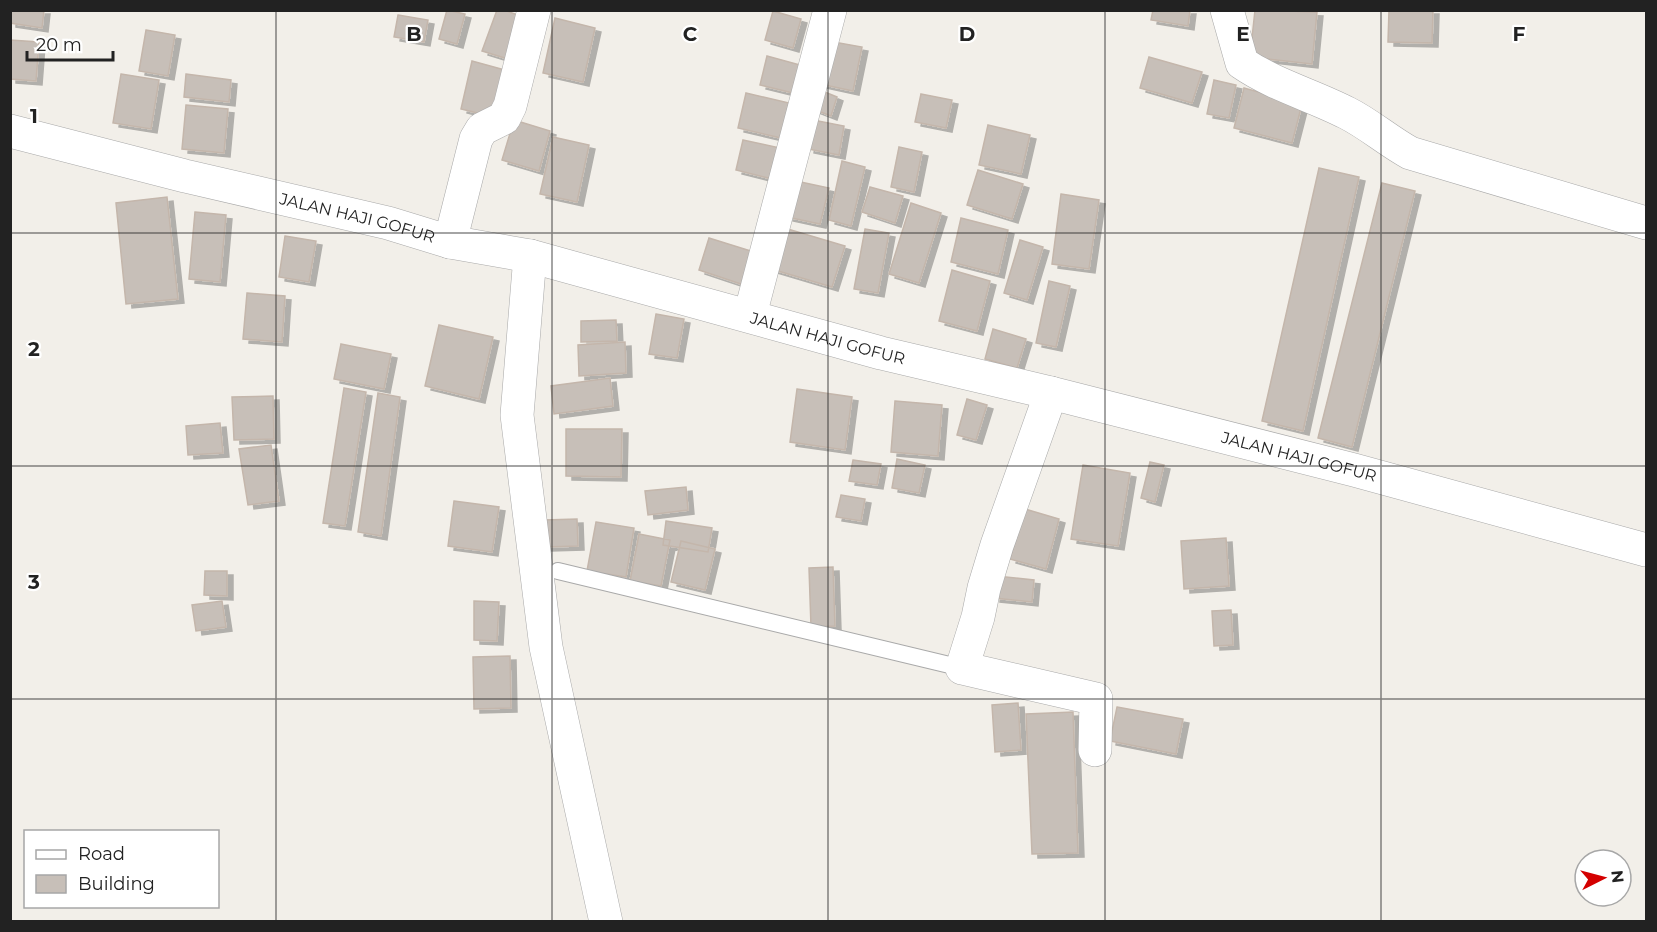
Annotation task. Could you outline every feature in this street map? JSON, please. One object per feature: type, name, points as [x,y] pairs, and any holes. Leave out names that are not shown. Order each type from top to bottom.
[{"type":"street","points":[[450,242],[476,139],[482,129],[504,118],[510,106],[534,10]]},
{"type":"street","points":[[750,315],[830,10]]},
{"type":"street","points":[[1227,10],[1242,63],[1261,76],[1349,114],[1392,144],[1410,153],[1647,223]]},
{"type":"street","name":"JALAN HAJI GOFUR","points":[[10,131],[185,176],[388,223],[450,242],[530,256],[882,353],[1051,393],[1354,470],[1647,550]]},
{"type":"street","points":[[530,256],[516,416],[546,647],[606,921]]},
{"type":"street","points":[[1051,393],[997,545],[962,668],[1096,699],[1095,750]]},
{"type":"lane","points":[[558,571],[962,668]]},
{"type":"building","points":[[10,10],[44,10],[42,28],[10,23]]},
{"type":"building","points":[[447,10],[465,14],[457,44],[439,39]]},
{"type":"building","points":[[497,10],[504,10],[523,17],[508,59],[482,51]]},
{"type":"building","points":[[1153,10],[1190,10],[1188,26],[1151,20]]},
{"type":"building","points":[[1255,10],[1317,12],[1312,64],[1250,57]]},
{"type":"building","points":[[1389,10],[1433,10],[1432,43],[1388,42]]},
{"type":"building","points":[[773,11],[801,19],[793,48],[765,40]]},
{"type":"building","points":[[398,15],[428,20],[424,42],[394,37]]},
{"type":"building","points":[[555,18],[595,28],[583,82],[543,73]]},
{"type":"building","points":[[146,30],[175,35],[168,76],[139,71]]},
{"type":"building","points":[[10,40],[39,42],[36,81],[10,79]]},
{"type":"building","points":[[828,41],[862,47],[853,91],[820,84]]},
{"type":"building","points":[[767,56],[800,65],[793,93],[760,85]]},
{"type":"building","points":[[1149,57],[1202,72],[1192,103],[1140,88]]},
{"type":"building","points":[[472,61],[505,70],[494,117],[461,109]]},
{"type":"building","points":[[121,74],[159,80],[151,129],[113,123]]},
{"type":"building","points":[[186,74],[231,80],[229,102],[184,97]]},
{"type":"building","points":[[1214,80],[1236,85],[1229,118],[1207,114]]},
{"type":"building","points":[[815,88],[837,97],[831,116],[808,107]]},
{"type":"building","points":[[1244,88],[1302,104],[1292,143],[1234,128]]},
{"type":"building","points":[[746,93],[789,103],[781,138],[738,128]]},
{"type":"building","points":[[921,94],[952,100],[946,128],[915,122]]},
{"type":"building","points":[[186,105],[228,109],[224,153],[182,149]]},
{"type":"building","points":[[514,120],[550,131],[539,171],[502,160]]},
{"type":"building","points":[[813,120],[844,126],[839,155],[808,149]]},
{"type":"building","points":[[988,125],[1030,135],[1021,174],[979,165]]},
{"type":"building","points":[[553,137],[589,145],[577,202],[540,194]]},
{"type":"building","points":[[743,140],[780,148],[772,179],[736,170]]},
{"type":"building","points":[[899,147],[922,152],[914,192],[891,187]]},
{"type":"building","points":[[842,161],[865,167],[851,226],[829,220]]},
{"type":"building","points":[[1319,168],[1359,177],[1303,431],[1262,421]]},
{"type":"building","points":[[978,170],[1023,184],[1012,219],[967,205]]},
{"type":"building","points":[[796,181],[829,188],[820,224],[787,217]]},
{"type":"building","points":[[1382,183],[1415,191],[1352,447],[1318,438]]},
{"type":"building","points":[[870,187],[903,196],[895,223],[862,212]]},
{"type":"building","points":[[1061,194],[1099,200],[1089,269],[1052,264]]},
{"type":"building","points":[[167,197],[178,299],[126,304],[116,203]]},
{"type":"building","points":[[911,203],[941,213],[919,283],[889,274]]},
{"type":"building","points":[[195,212],[226,215],[220,282],[189,279]]},
{"type":"building","points":[[961,218],[1008,230],[998,274],[951,262]]},
{"type":"building","points":[[781,227],[845,246],[832,287],[768,268]]},
{"type":"building","points":[[865,229],[889,233],[878,293],[854,289]]},
{"type":"building","points":[[285,236],[316,241],[309,282],[279,277]]},
{"type":"building","points":[[709,238],[754,252],[744,285],[699,270]]},
{"type":"building","points":[[1020,240],[1043,247],[1027,300],[1004,293]]},
{"type":"building","points":[[952,270],[990,281],[977,331],[939,321]]},
{"type":"building","points":[[1049,281],[1070,286],[1056,347],[1036,343]]},
{"type":"building","points":[[247,293],[285,296],[282,342],[243,339]]},
{"type":"building","points":[[656,314],[684,319],[677,358],[649,354]]},
{"type":"building","points":[[616,320],[617,341],[581,342],[581,321]]},
{"type":"building","points":[[439,325],[493,337],[479,399],[425,386]]},
{"type":"building","points":[[993,329],[1026,339],[1017,368],[985,359]]},
{"type":"building","points":[[625,342],[626,373],[579,376],[578,345]]},
{"type":"building","points":[[341,344],[391,354],[384,389],[334,379]]},
{"type":"building","points":[[610,378],[613,406],[554,414],[551,386]]},
{"type":"building","points":[[344,388],[366,392],[345,526],[323,523]]},
{"type":"building","points":[[797,389],[852,397],[845,450],[790,442]]},
{"type":"building","points":[[378,393],[400,397],[381,536],[358,532]]},
{"type":"building","points":[[273,396],[274,439],[234,440],[232,397]]},
{"type":"building","points":[[967,399],[987,405],[976,440],[957,435]]},
{"type":"building","points":[[895,401],[942,405],[938,456],[891,452]]},
{"type":"building","points":[[220,423],[223,453],[188,455],[186,426]]},
{"type":"building","points":[[566,429],[622,429],[621,477],[566,476]]},
{"type":"building","points":[[271,445],[279,501],[248,505],[239,449]]},
{"type":"building","points":[[897,459],[925,465],[919,493],[892,488]]},
{"type":"building","points":[[853,460],[881,464],[877,485],[849,481]]},
{"type":"building","points":[[1150,462],[1164,465],[1155,502],[1141,498]]},
{"type":"building","points":[[1083,465],[1130,473],[1118,546],[1071,539]]},
{"type":"building","points":[[686,487],[688,510],[648,515],[645,491]]},
{"type":"building","points":[[841,495],[865,499],[861,521],[836,517]]},
{"type":"building","points":[[454,501],[499,507],[492,552],[448,546]]},
{"type":"building","points":[[1025,509],[1059,519],[1046,569],[1010,559]]},
{"type":"building","points":[[577,519],[578,546],[545,547],[544,520]]},
{"type":"building","points":[[666,521],[712,528],[708,552],[663,545]]},
{"type":"building","points":[[596,522],[634,528],[626,577],[587,571]]},
{"type":"building","points":[[639,534],[670,540],[661,586],[630,581]]},
{"type":"building","points":[[1226,538],[1229,586],[1184,589],[1181,541]]},
{"type":"building","points":[[681,541],[715,549],[705,590],[671,582]]},
{"type":"building","points":[[833,567],[835,626],[811,627],[809,568]]},
{"type":"building","points":[[205,571],[227,571],[227,596],[204,595]]},
{"type":"building","points":[[996,576],[1034,580],[1032,602],[994,598]]},
{"type":"building","points":[[222,601],[226,627],[196,631],[192,605]]},
{"type":"building","points":[[474,601],[499,602],[497,641],[474,640]]},
{"type":"building","points":[[1231,610],[1233,645],[1214,646],[1212,611]]},
{"type":"building","points":[[510,656],[511,708],[474,709],[473,657]]},
{"type":"building","points":[[1018,703],[1021,750],[995,752],[992,705]]},
{"type":"building","points":[[1117,707],[1183,719],[1176,754],[1110,741]]},
{"type":"building","points":[[1073,712],[1078,853],[1032,854],[1026,714]]}]
